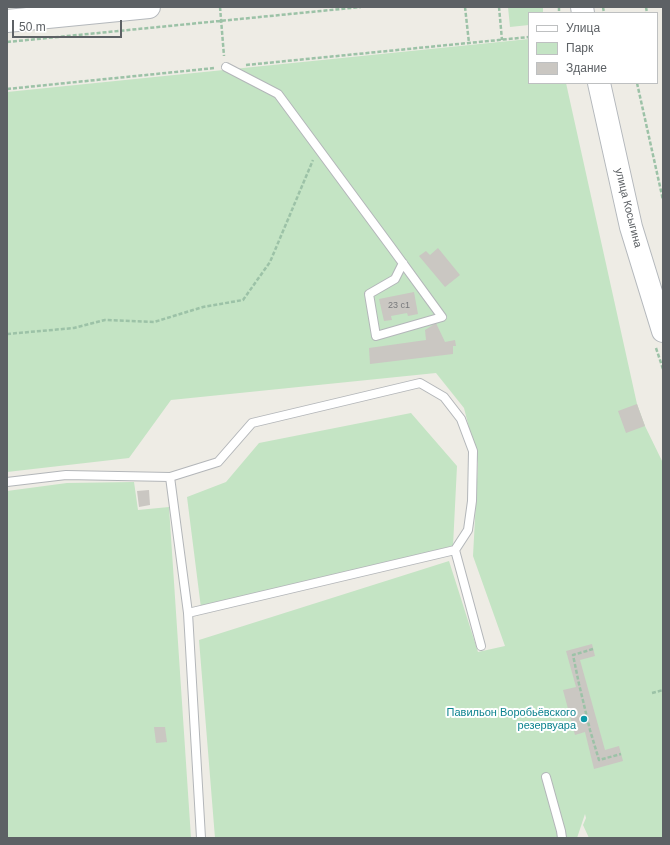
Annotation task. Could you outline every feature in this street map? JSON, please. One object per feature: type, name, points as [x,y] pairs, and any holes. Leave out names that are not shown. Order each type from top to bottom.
[{"type":"main road","points":[[7,21],[149,7]]},
{"type":"main road","name":"улица Косыгина","points":[[599,84],[630,227],[663,332]]},
{"type":"lane","points":[[226,67],[278,94],[317,148],[403,263],[442,317],[376,336],[369,294],[395,279],[403,263]]},
{"type":"lane","points":[[7,482],[66,475],[170,477],[218,462],[252,423],[420,383],[444,397],[461,419],[473,451],[472,501],[468,530],[455,550],[188,613]]},
{"type":"lane","points":[[170,477],[188,613],[201,838]]},
{"type":"lane","points":[[455,550],[481,646]]},
{"type":"lane","points":[[546,777],[562,838]]},
{"type":"path","points":[[220,7],[226,67]]},
{"type":"path","points":[[7,42],[361,7]]},
{"type":"path","points":[[465,7],[469,43]]},
{"type":"path","points":[[499,7],[502,40]]},
{"type":"path","points":[[7,89],[528,37]]},
{"type":"path","points":[[637,84],[663,200]]},
{"type":"path","points":[[7,334],[32,333],[74,328],[105,320],[154,322],[203,307],[243,300],[270,262],[317,148]]},
{"type":"path","points":[[593,649],[573,655],[590,730],[599,760],[621,754]]},
{"type":"path","points":[[652,693],[663,690]]},
{"type":"green space","points":[[508,7],[543,7],[543,12],[528,12],[528,25],[510,27]]},
{"type":"green space","points":[[528,39],[528,84],[566,84],[637,404],[645,426],[663,463],[663,838],[589,838],[583,825],[586,818],[585,814],[577,838],[215,838],[199,640],[449,561],[478,652],[505,646],[473,556],[478,463],[464,408],[436,373],[171,400],[129,458],[7,472],[7,92]]},
{"type":"green space","points":[[411,413],[457,466],[453,546],[201,608],[187,497],[226,482],[259,443]]},
{"type":"green space","points":[[134,482],[138,510],[169,507],[191,838],[7,838],[7,491],[67,483]]},
{"type":"building","points":[[438,248],[460,275],[445,287],[419,256],[426,251],[430,255]]},
{"type":"building","points":[[414,292],[418,314],[408,316],[407,313],[391,316],[392,320],[384,321],[379,299]]},
{"type":"building","points":[[436,323],[445,342],[455,340],[456,346],[453,346],[453,354],[370,364],[369,348],[426,340],[425,330]]},
{"type":"building","points":[[637,404],[645,426],[626,433],[618,411]]},
{"type":"building","points":[[149,490],[150,505],[139,507],[137,491]]},
{"type":"building","name":"Павильон Воробьёвского резервуара","points":[[592,644],[595,656],[580,660],[605,750],[619,746],[623,761],[594,769],[585,732],[575,735],[563,690],[576,687],[566,651]]},
{"type":"building","points":[[154,727],[165,727],[167,742],[156,743]]},
{"type":"place","name":"Павильон Воробьёвского резервуара","points":[[584,719]]}]
